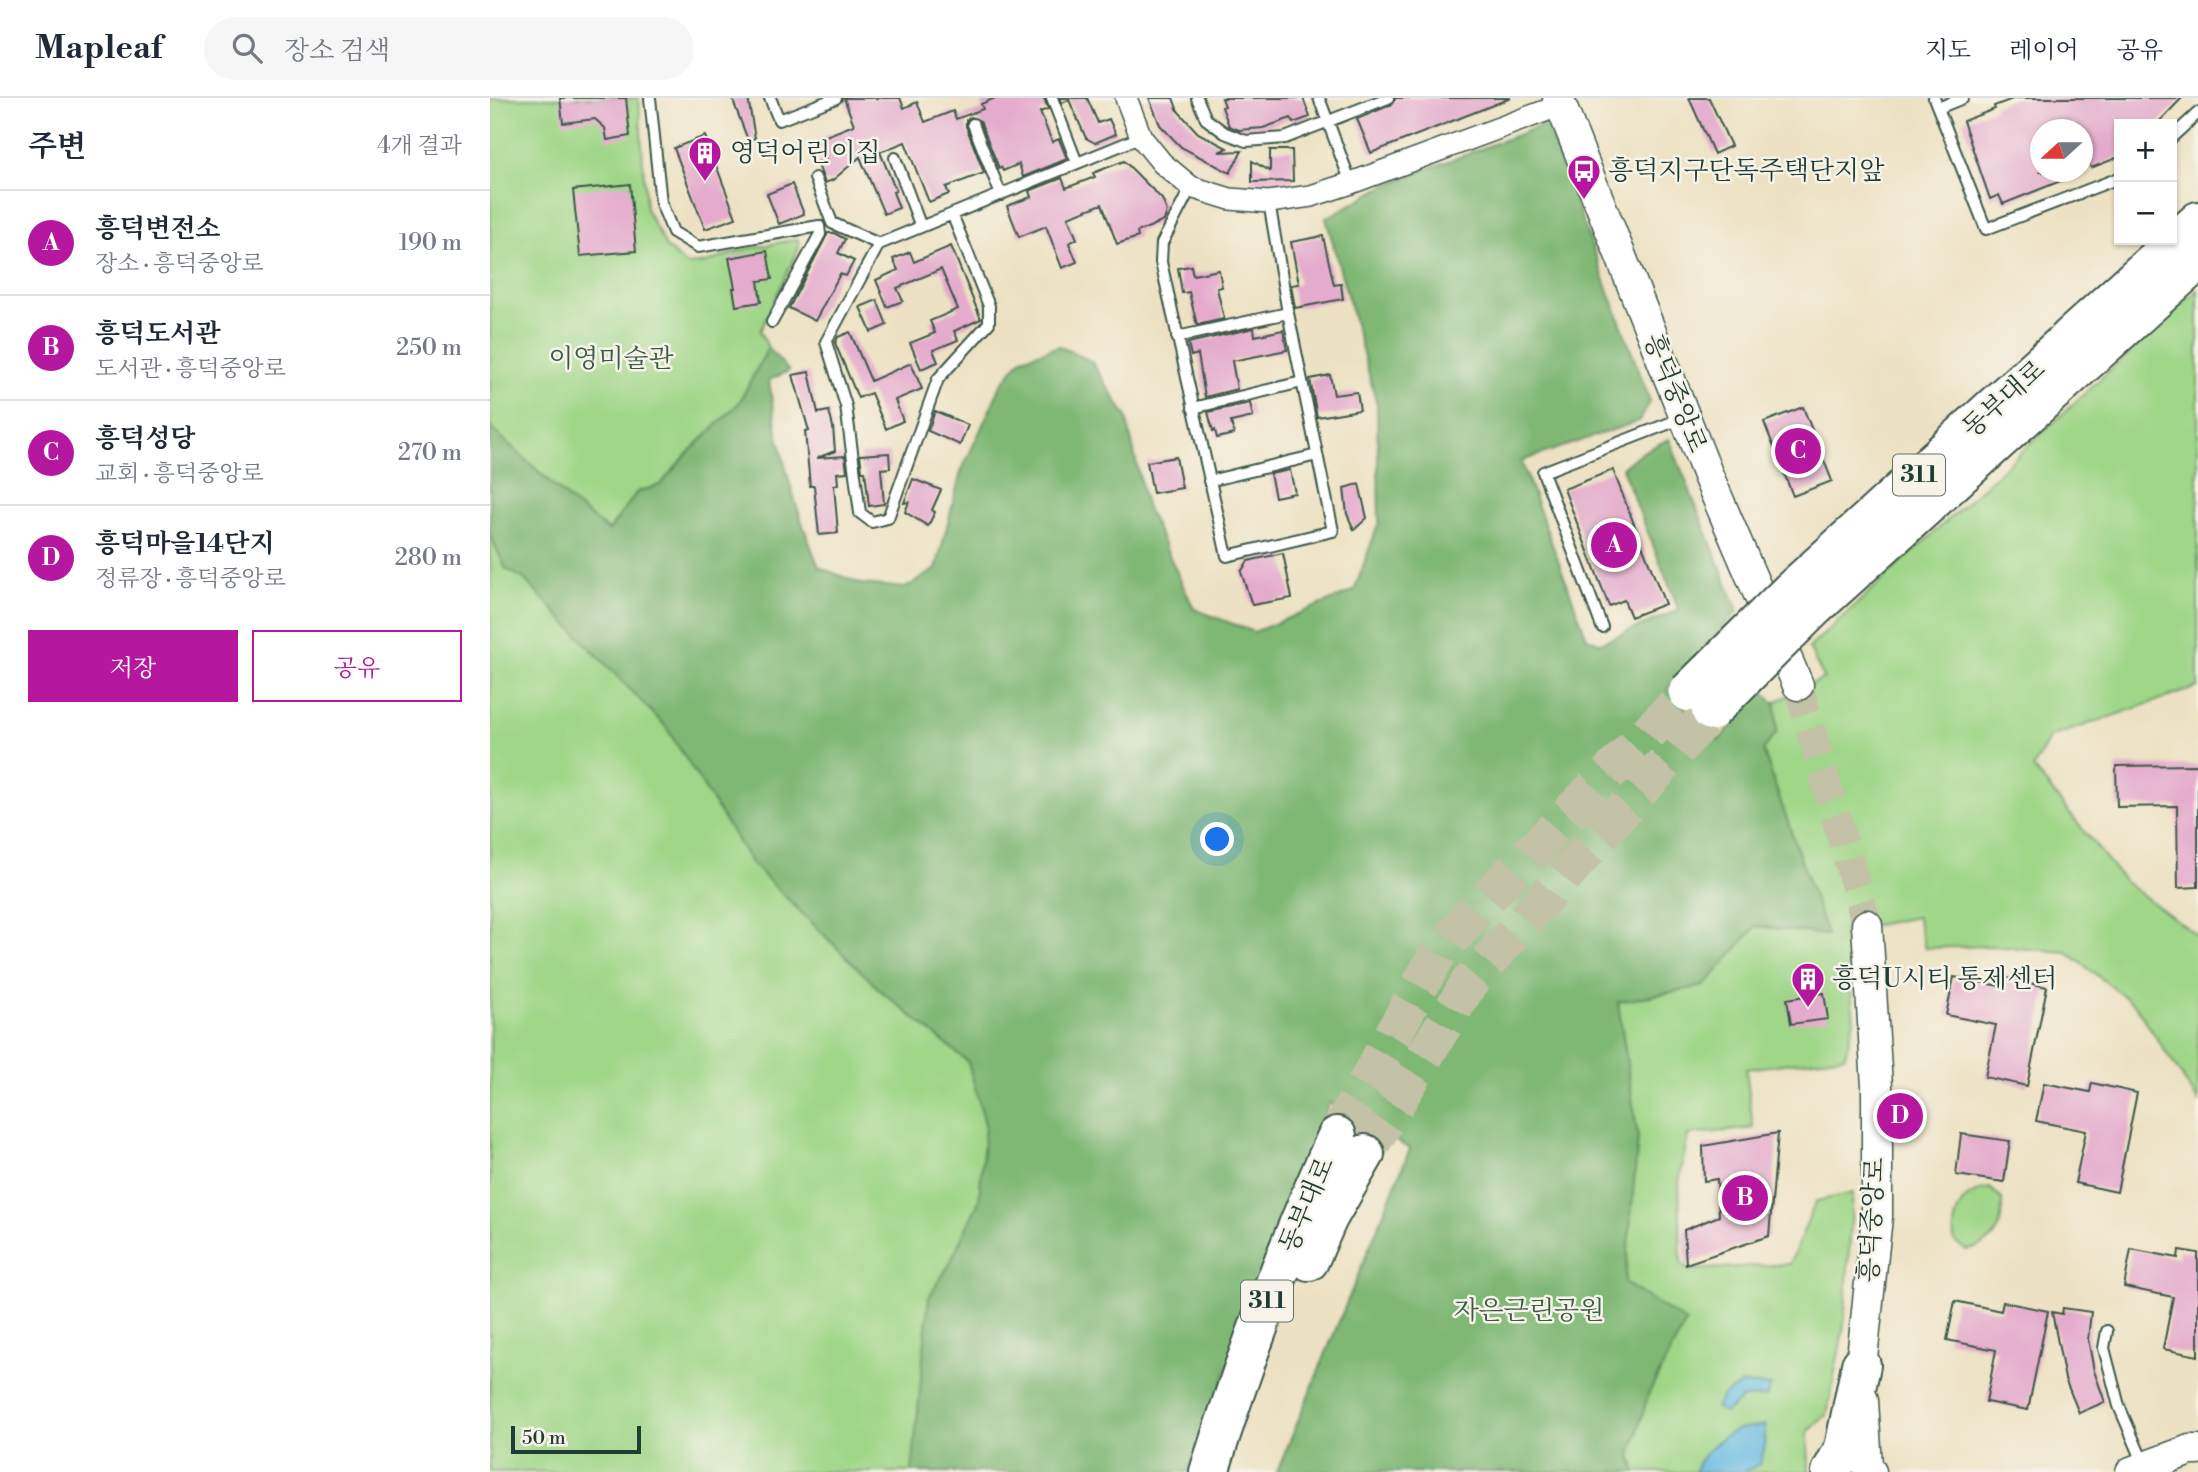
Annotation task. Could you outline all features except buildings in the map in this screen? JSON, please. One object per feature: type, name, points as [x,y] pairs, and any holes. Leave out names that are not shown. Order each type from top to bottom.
[{"type":"highway","name":"동부대로","points":[[2059,368],[2198,221]]},
{"type":"highway","name":"동부대로","points":[[1700,701],[1801,600],[2059,368],[2198,261]]},
{"type":"highway","name":"동부대로","points":[[1209,1472],[1265,1306],[1307,1202],[1351,1145],[1328,1218],[1265,1365],[1229,1472]]},
{"type":"highway","points":[[1831,1472],[1844,1448],[1861,1364]]},
{"type":"street","points":[[1126,98],[1141,137],[1162,163],[1191,187],[1230,199],[1269,202],[1311,196],[1351,183],[1564,102]]},
{"type":"street","name":"흥덕중앙로","points":[[1564,102],[1685,418],[1798,685]]},
{"type":"street","name":"흥덕중앙로","points":[[1852,1472],[1877,1217],[1877,1086],[1867,925]]},
{"type":"street","points":[[1861,1364],[1867,1466],[1871,1472]]},
{"type":"street","points":[[2138,1469],[2190,1450],[2198,1450]]},
{"type":"lane","points":[[650,98],[661,203],[673,232],[698,247],[819,226],[820,234],[772,322]]},
{"type":"lane","points":[[771,98],[779,120],[836,98]]},
{"type":"lane","points":[[1052,98],[1077,163]]},
{"type":"lane","points":[[1197,98],[1206,119],[1225,133],[1246,141],[1285,138],[1388,98]]},
{"type":"lane","points":[[1320,98],[1351,183]]},
{"type":"lane","points":[[1963,98],[1936,103],[1986,229],[2114,180]]},
{"type":"lane","points":[[2177,132],[2198,113]]},
{"type":"lane","points":[[973,124],[1001,195]]},
{"type":"lane","points":[[952,214],[989,306],[989,323],[938,379],[888,518],[872,522],[860,513],[846,406],[825,342],[879,244],[952,214],[1001,195],[1141,137]]},
{"type":"lane","points":[[895,158],[921,227]]},
{"type":"lane","points":[[815,178],[832,223],[879,244]]},
{"type":"lane","points":[[1191,187],[1162,243],[1161,262],[1227,556],[1333,531],[1288,313],[1269,202]]},
{"type":"lane","points":[[1177,337],[1288,313]]},
{"type":"lane","points":[[1193,408],[1302,382]]},
{"type":"lane","points":[[1602,626],[1543,472],[1685,418]]},
{"type":"lane","points":[[1209,481],[1317,455]]},
{"type":"lane","points":[[2107,1331],[2104,1348],[2138,1469]]},
{"type":"green space","name":"이영미술관","points":[[490,98],[639,98],[646,209],[666,247],[686,265],[706,263],[741,250],[798,239],[799,248],[760,331],[768,348],[739,403],[660,485],[637,492],[608,531],[574,504],[490,427]]},
{"type":"green space","name":"자은근린공원","points":[[1546,124],[1650,401],[1639,421],[1521,461],[1587,638],[1600,643],[1679,610],[1622,468],[1639,454],[1669,439],[1738,611],[1667,690],[1719,740],[1763,691],[1776,705],[1777,732],[1763,750],[1827,935],[1756,926],[1704,986],[1618,1002],[1638,1138],[1625,1283],[1686,1322],[1648,1395],[1631,1455],[1636,1472],[1277,1472],[1410,1149],[1329,1103],[1188,1472],[912,1472],[929,1297],[949,1265],[979,1201],[985,1124],[968,1062],[881,991],[752,864],[666,727],[524,579],[506,569],[490,535],[490,427],[574,504],[609,531],[637,492],[660,485],[739,403],[768,348],[789,371],[769,380],[772,404],[788,475],[819,567],[861,584],[905,588],[936,569],[961,472],[1002,383],[1022,358],[1059,346],[1091,361],[1126,416],[1146,506],[1194,609],[1254,632],[1354,591],[1379,522],[1377,404],[1326,218],[1388,184]]},
{"type":"green space","name":"자은근린공원","points":[[2198,289],[2198,687],[2050,737],[2033,768],[2125,882],[2198,936],[2198,1101],[2135,1005],[2067,952],[1992,946],[1925,948],[1917,917],[1844,931],[1854,1020],[1845,1056],[1746,1069],[1753,1128],[1688,1135],[1679,1182],[1681,1262],[1689,1270],[1790,1264],[1816,1201],[1853,1193],[1844,1325],[1827,1414],[1808,1432],[1809,1472],[1289,1472],[1440,1095],[1777,732],[1775,702],[1824,678],[1809,648]]},
{"type":"green space","points":[[490,527],[1012,1049],[960,1472],[490,1472]]},
{"type":"green space","points":[[1990,1188],[2002,1199],[1999,1227],[1991,1239],[1966,1250],[1954,1241],[1957,1213],[1965,1199],[1980,1190]]},
{"type":"water","points":[[1741,1384],[1771,1386],[1766,1397],[1743,1398],[1725,1413],[1716,1408],[1722,1397]]},
{"type":"water","points":[[1765,1425],[1760,1464],[1743,1472],[1695,1472],[1706,1453],[1725,1437],[1737,1430]]},
{"type":"tunnel","points":[[1798,685],[1867,925]]},
{"type":"tunnel","points":[[1337,1136],[1438,953],[1479,906],[1688,692]]},
{"type":"tunnel","points":[[1365,1154],[1469,983],[1711,711]]},
{"type":"place","name":"영덕어린이집","points":[[705,183]]},
{"type":"place","name":"흥덕지구단독주택단지앞","points":[[1584,201]]},
{"type":"place","name":"흥덕성당","points":[[1798,451]]},
{"type":"place","name":"흥덕변전소","points":[[1614,545]]},
{"type":"place","name":"흥덕U시티 통제센터","points":[[1808,1009]]},
{"type":"place","name":"흥덕마을14단지","points":[[1900,1116]]},
{"type":"place","name":"흥덕도서관","points":[[1745,1198]]}]
